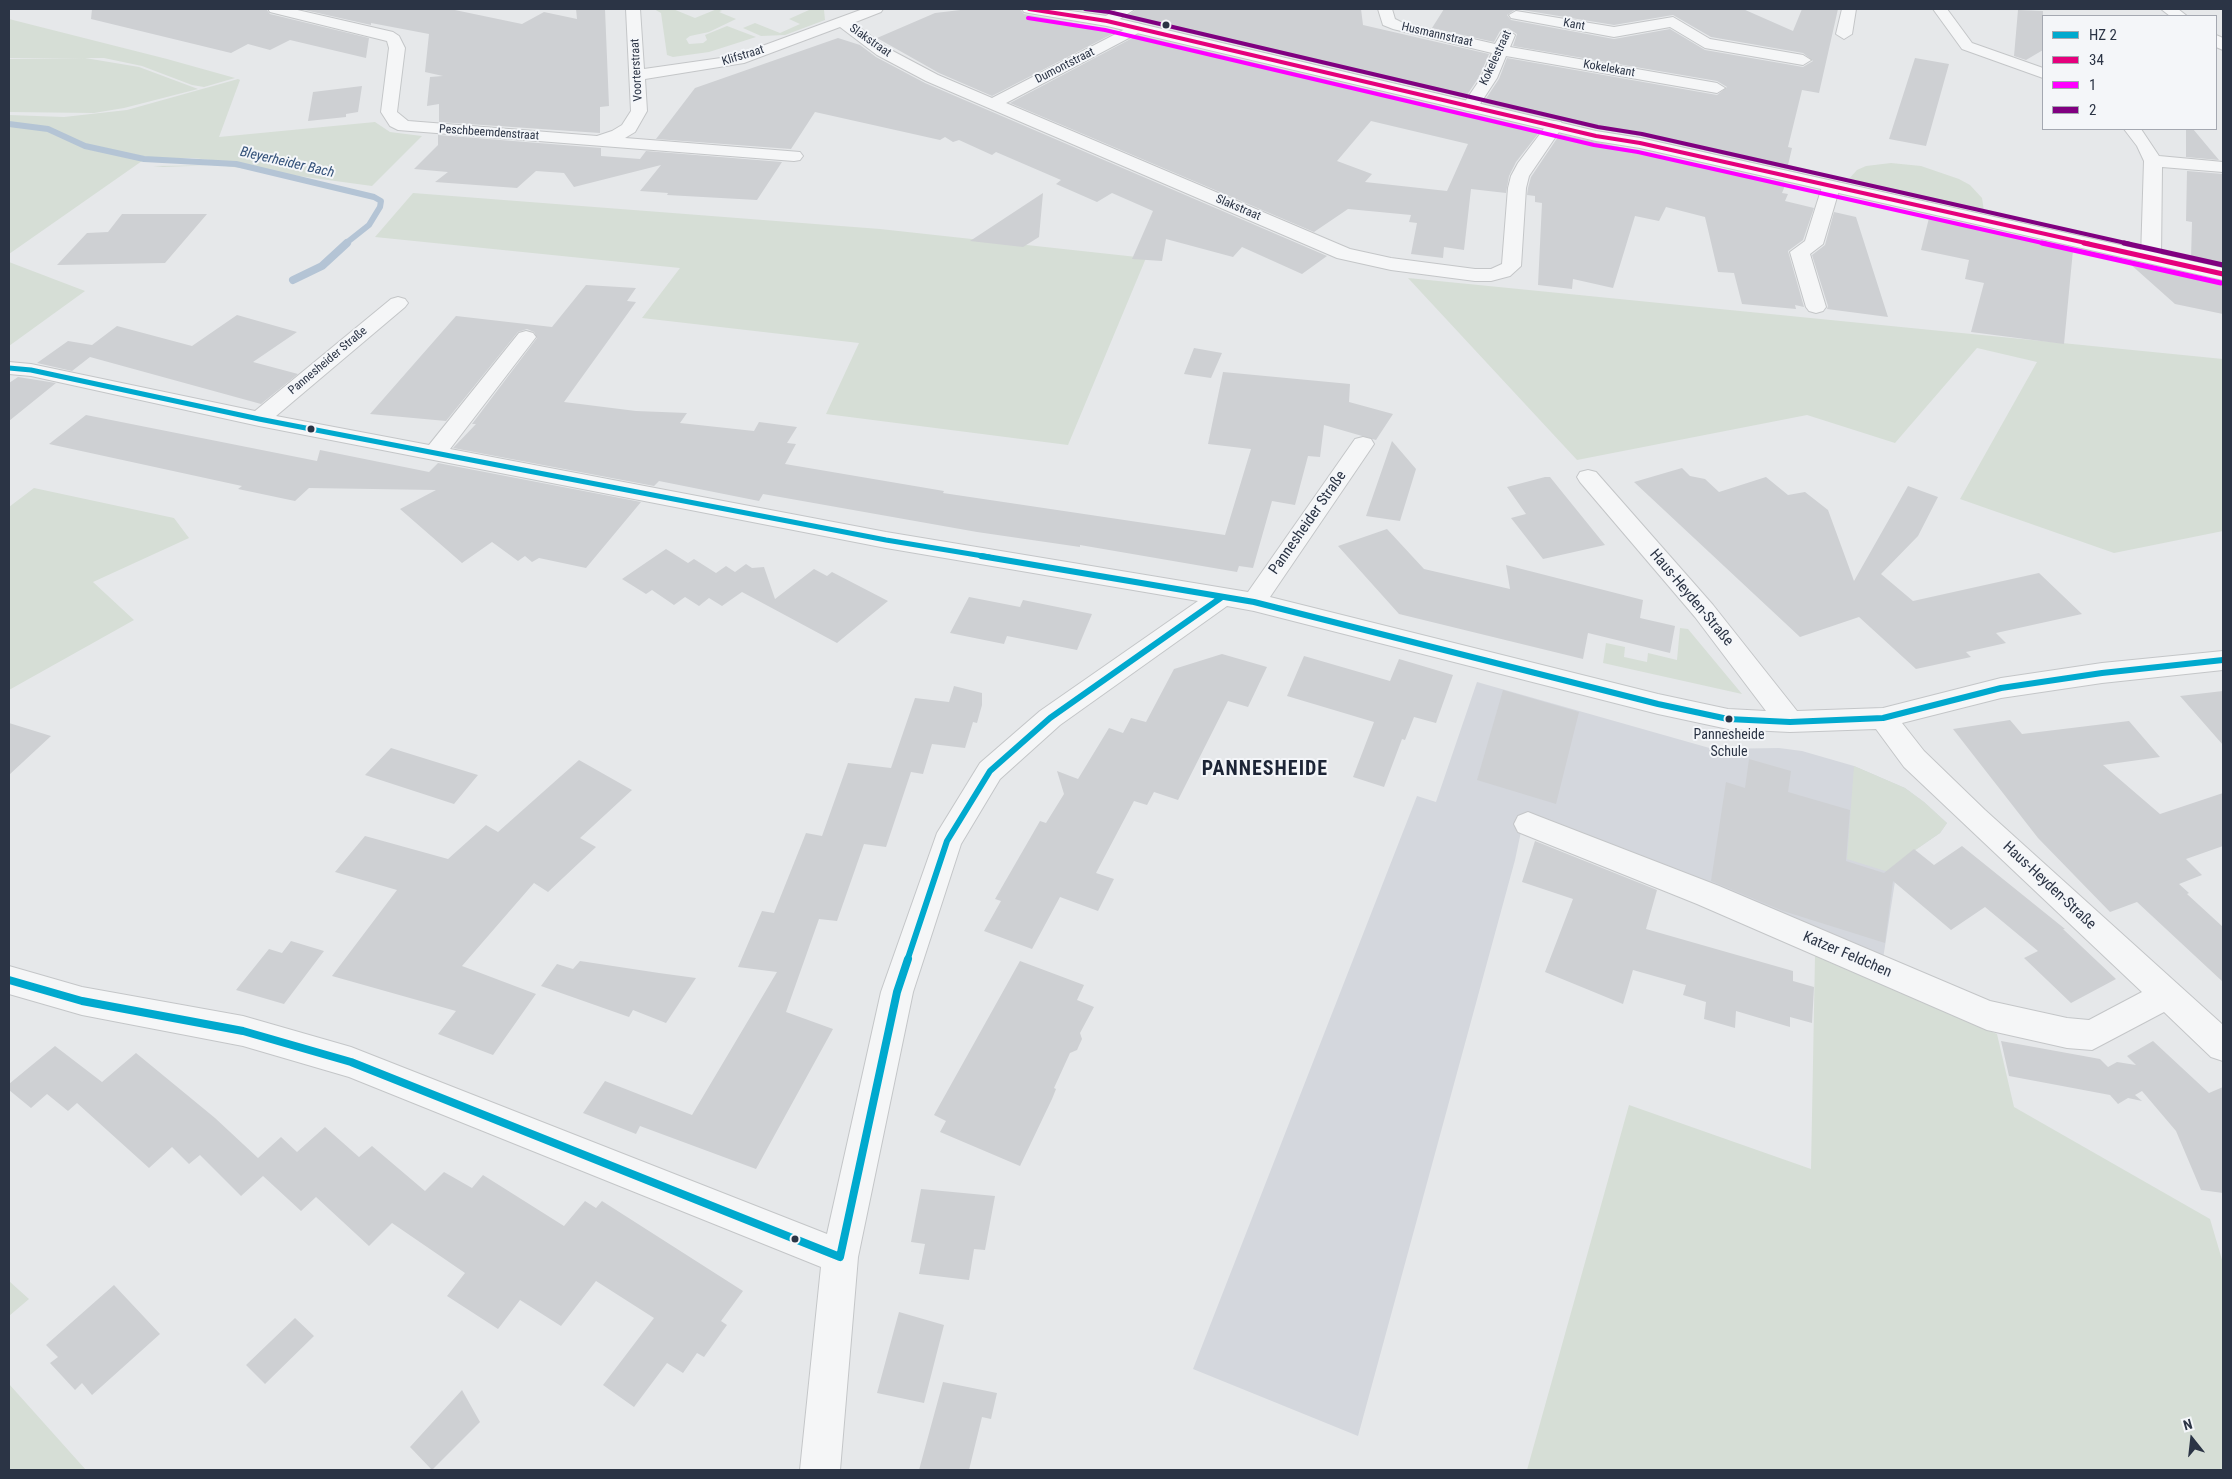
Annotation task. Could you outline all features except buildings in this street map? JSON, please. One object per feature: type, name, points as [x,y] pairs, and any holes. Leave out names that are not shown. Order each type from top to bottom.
[{"type":"street","name":"Peschbeemdenstraat","points":[[275,9],[388,35],[394,39],[397,48],[388,112],[396,122],[404,126],[794,156]]},
{"type":"street","name":"Voorterstraat","points":[[600,140],[618,135],[629,128],[640,111],[633,9]]},
{"type":"street","name":"Klifstraat","points":[[639,75],[738,60],[876,9]]},
{"type":"street","points":[[1030,9],[1107,21],[1555,126],[2223,274]]},
{"type":"street","points":[[1107,21],[1128,9]]},
{"type":"street","name":"Husmannstraat","points":[[1384,9],[1388,22],[1398,26],[1500,50]]},
{"type":"street","points":[[1844,34],[1849,9]]},
{"type":"street","points":[[1940,9],[1967,46],[2042,73]]},
{"type":"street","name":"Kokelestraat","points":[[1470,106],[1489,78],[1516,12]]},
{"type":"street","name":"Kant","points":[[1516,12],[1614,32],[1632,29],[1671,15],[1705,43],[1803,60]]},
{"type":"street","name":"Slakstraat","points":[[843,22],[883,52],[932,78],[1344,254],[1391,264],[1475,275],[1491,275],[1502,272],[1510,266],[1517,188],[1520,176],[1524,167],[1555,126]]},
{"type":"street","name":"Dumontstraat","points":[[992,104],[1138,28]]},
{"type":"street","points":[[1632,29],[1654,44]]},
{"type":"street","points":[[1670,41],[1695,36]]},
{"type":"street","name":"Kokelekant","points":[[1500,50],[1717,88]]},
{"type":"street","points":[[2133,130],[2146,145],[2154,161],[2151,257]]},
{"type":"street","points":[[2154,161],[2223,167]]},
{"type":"street","points":[[1816,307],[1800,252],[1814,244],[1831,187]]},
{"type":"street","name":"Pannesheider Straße","points":[[259,418],[398,303]]},
{"type":"street","points":[[436,451],[526,337]]},
{"type":"street","points":[[9,368],[31,370],[259,418],[886,540],[1254,602],[1658,704],[1728,719],[1790,722],[1883,718],[2001,688],[2102,673],[2223,660]]},
{"type":"street","name":"Pannesheider Straße","points":[[1254,602],[1363,444]]},
{"type":"street","name":"Haus-Heyden-Straße","points":[[1588,477],[1704,611],[1790,722]]},
{"type":"street","points":[[820,1470],[840,1257],[897,992],[946,841],[990,771],[1050,718],[1222,597]]},
{"type":"street","name":"Haus-Heyden-Straße","points":[[1883,718],[1914,759],[2223,1046]]},
{"type":"street","name":"Katzer Feldchen","points":[[1528,824],[1708,895],[1987,1015],[2067,1033],[2092,1035],[2167,994]]},
{"type":"street","points":[[9,980],[82,1001],[243,1031],[351,1062],[840,1257]]},
{"type":"shaded area","points":[[654,9],[673,9],[695,18],[717,9],[722,11],[719,12],[736,19],[709,32],[690,36],[686,39],[689,44],[703,43],[707,40],[705,35],[727,26],[756,37],[709,52],[673,57],[667,55],[661,13]]},
{"type":"shaded area","points":[[806,9],[824,10],[825,20],[785,35],[761,36],[743,28],[755,23],[780,33],[800,24],[789,19],[809,10]]},
{"type":"shaded area","points":[[9,19],[235,78],[204,87],[192,85],[142,66],[104,58],[9,58]]},
{"type":"shaded area","points":[[85,58],[139,67],[198,89],[124,108],[94,113],[9,112],[9,59]]},
{"type":"shaded area","points":[[238,79],[240,80],[219,137],[375,122],[390,132],[422,136],[372,186],[219,165],[238,163],[193,158],[147,158],[87,145],[51,128],[9,123],[9,115],[64,117],[127,110]]},
{"type":"shaded area","points":[[9,125],[43,129],[84,147],[142,161],[9,254]]},
{"type":"shaded area","points":[[1891,163],[1921,166],[1959,179],[1970,185],[1982,198],[1984,211],[1847,181],[1857,170],[1866,166]]},
{"type":"shaded area","points":[[212,165],[163,167],[153,166]]},
{"type":"shaded area","points":[[413,193],[880,229],[1146,258],[1068,445],[826,414],[859,343],[642,318],[680,268],[375,237]]},
{"type":"shaded area","points":[[9,262],[85,291],[9,346]]},
{"type":"shaded area","points":[[1408,278],[2223,359],[2223,531],[2114,553],[1960,499],[2037,362],[1977,348],[1895,443],[1807,415],[1577,460]]},
{"type":"shaded area","points":[[34,488],[174,518],[189,538],[93,582],[134,620],[9,690],[9,507]]},
{"type":"shaded area","points":[[1680,628],[1688,629],[1742,694],[1603,663],[1606,643],[1625,647],[1624,657],[1647,662],[1648,653],[1677,660]]},
{"type":"shaded area","points":[[1477,682],[1713,749],[1779,748],[1802,751],[1854,766],[1905,788],[1947,823],[1940,833],[1898,862],[1883,959],[1525,813],[1515,860],[1358,1436],[1193,1369],[1417,796],[1436,802]]},
{"type":"shaded area","points":[[1854,766],[1905,788],[1947,823],[1940,833],[1898,862],[1895,874],[1847,859]]},
{"type":"shaded area","points":[[1815,956],[1997,1034],[2014,1107],[2210,1219],[2223,1263],[2223,1470],[1527,1470],[1629,1105],[1811,1169]]},
{"type":"shaded area","points":[[9,1281],[29,1299],[9,1316]]},
{"type":"shaded area","points":[[9,1384],[86,1470],[9,1470]]},
{"type":"waterway","name":"Bleyerheider Bach","points":[[9,124],[48,129],[85,146],[144,159],[236,164],[374,197],[381,201],[380,207],[369,225],[345,244]]},
{"type":"waterway","name":"Bleyerheider Bach","points":[[293,280],[322,266],[347,243]]},
{"type":"transit line","name":"34","points":[[1029,9],[1107,21],[1596,136],[1640,143],[2223,274]]},
{"type":"transit line","name":"2","points":[[1085,9],[1109,12],[1598,127],[1642,134],[2223,265]]},
{"type":"transit line","name":"1","points":[[1028,18],[1105,30],[1594,145],[1638,152],[2221,283]]},
{"type":"transit line","points":[[9,368],[31,370],[259,419],[886,540],[1254,602],[1658,704],[1728,719],[1790,722],[1883,718],[2001,688],[2102,673],[2223,660]]},
{"type":"transit line","points":[[9,980],[82,1001],[243,1031],[351,1062],[840,1257],[897,992],[947,841],[990,771],[1050,718],[1222,597]]},
{"type":"place","name":"Pannesheide Schule","points":[[1729,719]]},
{"type":"district","name":"PANNESHEIDE","points":[[1265,770]]}]
